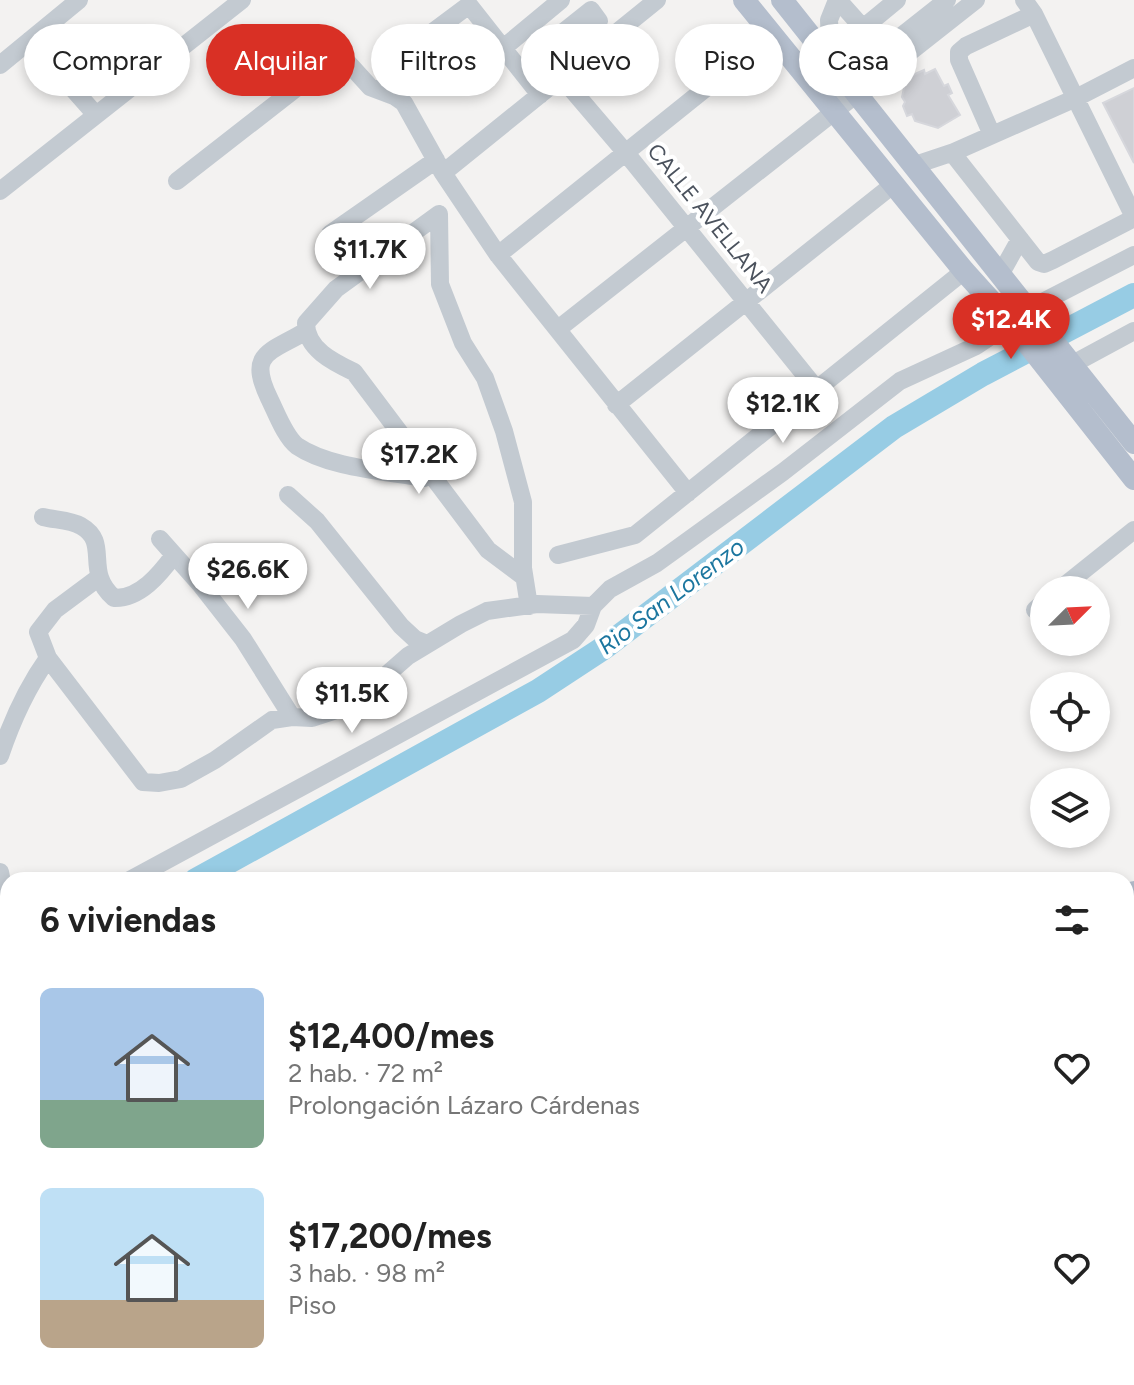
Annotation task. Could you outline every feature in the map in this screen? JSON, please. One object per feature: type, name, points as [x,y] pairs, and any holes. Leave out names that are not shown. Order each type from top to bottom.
[{"type":"main road","points":[[744,0],[763,24]]},
{"type":"main road","points":[[782,0],[802,24]]},
{"type":"main road","points":[[783,49],[964,271],[1019,317],[1060,363],[1130,431]]},
{"type":"main road","points":[[860,96],[996,270],[1019,317]]},
{"type":"main road","points":[[1060,363],[1134,479]]},
{"type":"street","points":[[50,24],[79,0]]},
{"type":"street","points":[[0,191],[242,0]]},
{"type":"street","points":[[505,47],[561,0]]},
{"type":"street","points":[[628,24],[657,0]]},
{"type":"street","points":[[829,24],[838,0],[863,28],[897,0]]},
{"type":"street","points":[[917,27],[947,0]]},
{"type":"street","points":[[917,41],[976,0]]},
{"type":"street","points":[[956,156],[1038,262],[1044,264],[1134,217],[1027,4],[959,52],[959,60],[992,135]]},
{"type":"street","points":[[444,24],[469,5],[483,24]]},
{"type":"street","points":[[0,65],[24,45]]},
{"type":"street","points":[[505,53],[521,72]]},
{"type":"street","points":[[177,181],[340,54],[370,87],[404,103],[440,166],[498,255],[688,493]]},
{"type":"street","points":[[917,169],[956,156],[992,135],[1134,68]]},
{"type":"street","points":[[79,96],[96,115]]},
{"type":"street","points":[[330,234],[440,166],[539,96]]},
{"type":"street","name":"CALLE AVELLANA","points":[[581,96],[818,391]]},
{"type":"street","points":[[498,255],[697,96]]},
{"type":"street","points":[[558,329],[686,227],[839,96]]},
{"type":"street","points":[[616,405],[894,184]]},
{"type":"street","points":[[524,577],[488,550],[354,372],[313,346],[306,331],[306,323],[336,289],[439,214],[440,284],[463,343],[485,378],[504,431],[523,502],[524,577],[529,606]]},
{"type":"street","points":[[996,270],[1016,234]]},
{"type":"street","points":[[145,872],[573,640],[586,625],[593,606],[610,589],[657,563],[783,472],[900,381],[976,346],[1019,317],[1134,255]]},
{"type":"street","points":[[558,555],[635,535],[964,271]]},
{"type":"street","points":[[306,331],[264,356],[258,368],[274,408],[295,445],[337,462],[424,478],[429,475]]},
{"type":"street","points":[[1060,363],[1134,331]]},
{"type":"street","points":[[288,495],[317,521],[401,626],[415,639],[427,644]]},
{"type":"street","points":[[43,517],[80,524],[92,535],[98,549],[98,578],[114,598],[124,598],[141,590],[174,555]]},
{"type":"street","points":[[1076,576],[1134,530]]},
{"type":"street","points":[[160,539],[243,639],[292,717]]},
{"type":"street","points":[[98,578],[55,610],[38,632],[48,658],[143,782],[159,783],[181,779],[215,760],[272,720],[312,718],[352,705],[408,656],[487,611],[529,606],[593,606]]},
{"type":"street","points":[[0,756],[27,687],[48,658]]},
{"type":"building","points":[[935,69],[944,86],[948,84],[952,93],[948,95],[960,115],[938,128],[915,121],[912,114],[907,116],[903,106],[902,96],[917,96],[917,73],[924,70],[925,74]]},
{"type":"building","points":[[1134,88],[1134,163],[1103,103]]},
{"type":"waterway","name":"Rio San Lorenzo","points":[[210,872],[538,691],[605,647],[894,427],[983,374],[1134,295]]}]
